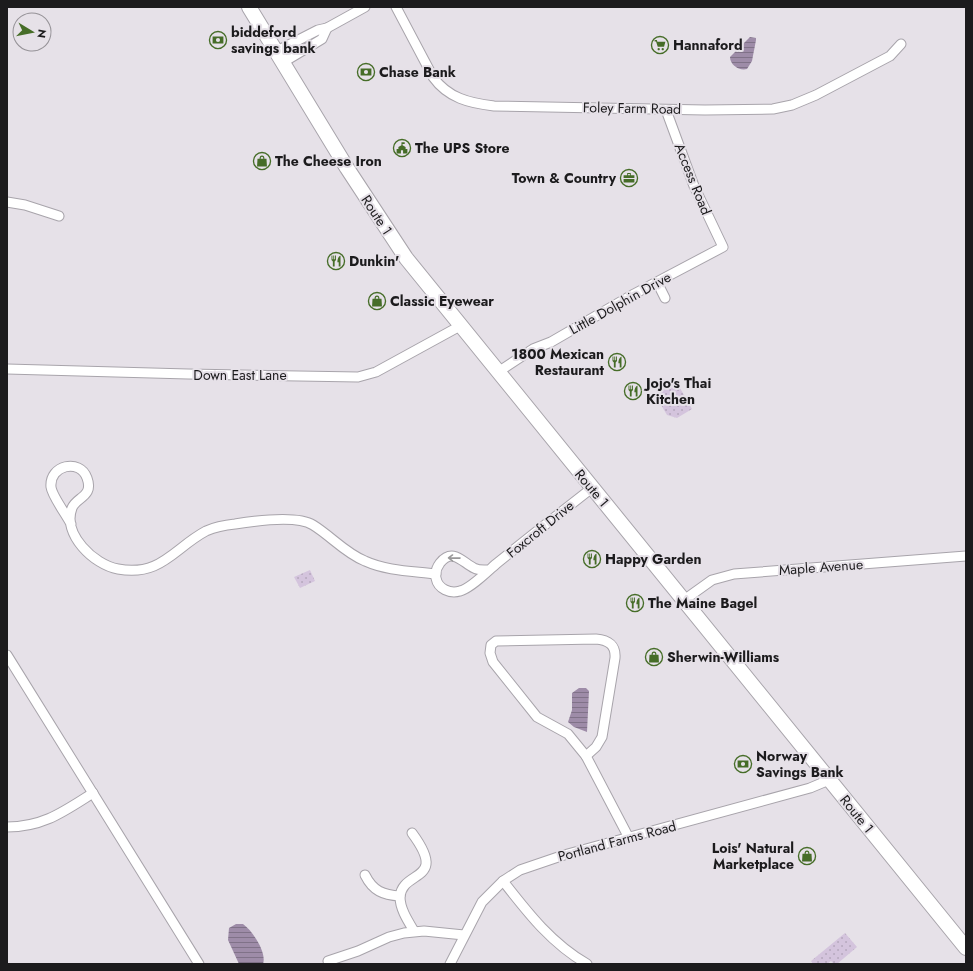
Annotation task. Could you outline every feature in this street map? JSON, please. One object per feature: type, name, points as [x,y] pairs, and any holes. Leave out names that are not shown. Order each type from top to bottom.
[{"type":"main road","name":"Route 1","points":[[249,7],[278,57],[381,223],[406,258],[966,948]]},
{"type":"street","points":[[278,57],[318,30],[327,28],[365,7]]},
{"type":"street","name":"Foley Farm Road","points":[[396,7],[433,77],[446,91],[456,98],[494,106],[666,110],[763,110],[787,106],[816,95],[890,56],[901,44]]},
{"type":"street","points":[[278,57],[322,38],[327,28]]},
{"type":"street","name":"Access Road","points":[[666,110],[694,186],[722,247]]},
{"type":"street","points":[[7,202],[25,205],[59,216]]},
{"type":"street","name":"Little Dolphin Drive","points":[[498,372],[533,349],[551,342],[722,247]]},
{"type":"street","points":[[657,282],[665,298]]},
{"type":"street","name":"Down East Lane","points":[[7,369],[174,374],[358,376],[376,372],[460,326]]},
{"type":"street","points":[[71,524],[72,507],[84,497],[89,485],[87,476],[83,471],[75,466],[63,467],[55,473],[52,478],[51,487],[71,524],[75,536],[90,554],[106,565],[119,569],[141,570],[162,563],[197,537],[218,527],[259,522],[300,521],[314,525],[344,549],[365,561],[395,570],[436,574],[442,561],[453,557],[462,559],[474,569],[489,570]]},
{"type":"street","name":"Foxcroft Drive","points":[[436,574],[437,580],[441,587],[454,592],[465,589],[592,488]]},
{"type":"street","name":"Maple Avenue","points":[[684,600],[712,580],[734,574],[966,556]]},
{"type":"street","points":[[586,756],[599,743],[603,733],[615,658],[615,650],[612,645],[604,640],[596,639],[500,641],[493,643],[490,657],[500,673],[537,717],[568,734],[586,756],[629,838]]},
{"type":"street","points":[[7,655],[199,964]]},
{"type":"street","name":"Portland Farms Road","points":[[450,964],[482,902],[503,881],[515,873],[537,863],[810,788],[829,780]]},
{"type":"street","points":[[7,826],[30,826],[44,822],[93,794]]},
{"type":"street","points":[[412,834],[425,853],[426,866],[405,886],[400,896],[402,908],[414,931]]},
{"type":"street","points":[[365,875],[376,890],[385,894],[400,896]]},
{"type":"street","points":[[503,881],[538,925],[554,941],[587,964]]},
{"type":"street","points":[[328,961],[358,951],[396,935],[414,931],[464,935]]},
{"type":"shaded area","points":[[750,37],[756,38],[752,61],[747,69],[738,68],[733,65],[730,57]]},
{"type":"shaded area","points":[[676,381],[692,409],[677,418],[667,415],[654,393]]},
{"type":"shaded area","points":[[310,570],[315,581],[300,588],[294,577]]},
{"type":"shaded area","points":[[579,688],[586,688],[589,691],[587,732],[574,727],[568,722],[572,710],[572,693]]},
{"type":"shaded area","points":[[236,924],[243,924],[255,937],[263,954],[263,964],[239,964],[228,940],[229,928]]},
{"type":"shaded area","points":[[845,933],[857,947],[837,964],[834,964],[831,961],[827,964],[813,964],[811,961]]},
{"type":"place","name":"biddeford savings bank","points":[[218,40]]},
{"type":"place","name":"Hannaford","points":[[660,45]]},
{"type":"place","name":"Chase Bank","points":[[366,72]]},
{"type":"place","name":"The UPS Store","points":[[402,148]]},
{"type":"place","name":"The Cheese Iron","points":[[262,161]]},
{"type":"place","name":"Town & Country","points":[[629,178]]},
{"type":"place","name":"Dunkin'","points":[[336,261]]},
{"type":"place","name":"Classic Eyewear","points":[[377,301]]},
{"type":"place","name":"1800 Mexican Restaurant","points":[[617,362]]},
{"type":"place","name":"Jojo's Thai Kitchen","points":[[633,391]]},
{"type":"place","name":"Happy Garden","points":[[592,559]]},
{"type":"place","name":"The Maine Bagel","points":[[635,603]]},
{"type":"place","name":"Sherwin-Williams","points":[[654,657]]},
{"type":"place","name":"Norway Savings Bank","points":[[743,764]]},
{"type":"place","name":"Lois' Natural Marketplace","points":[[807,856]]}]
